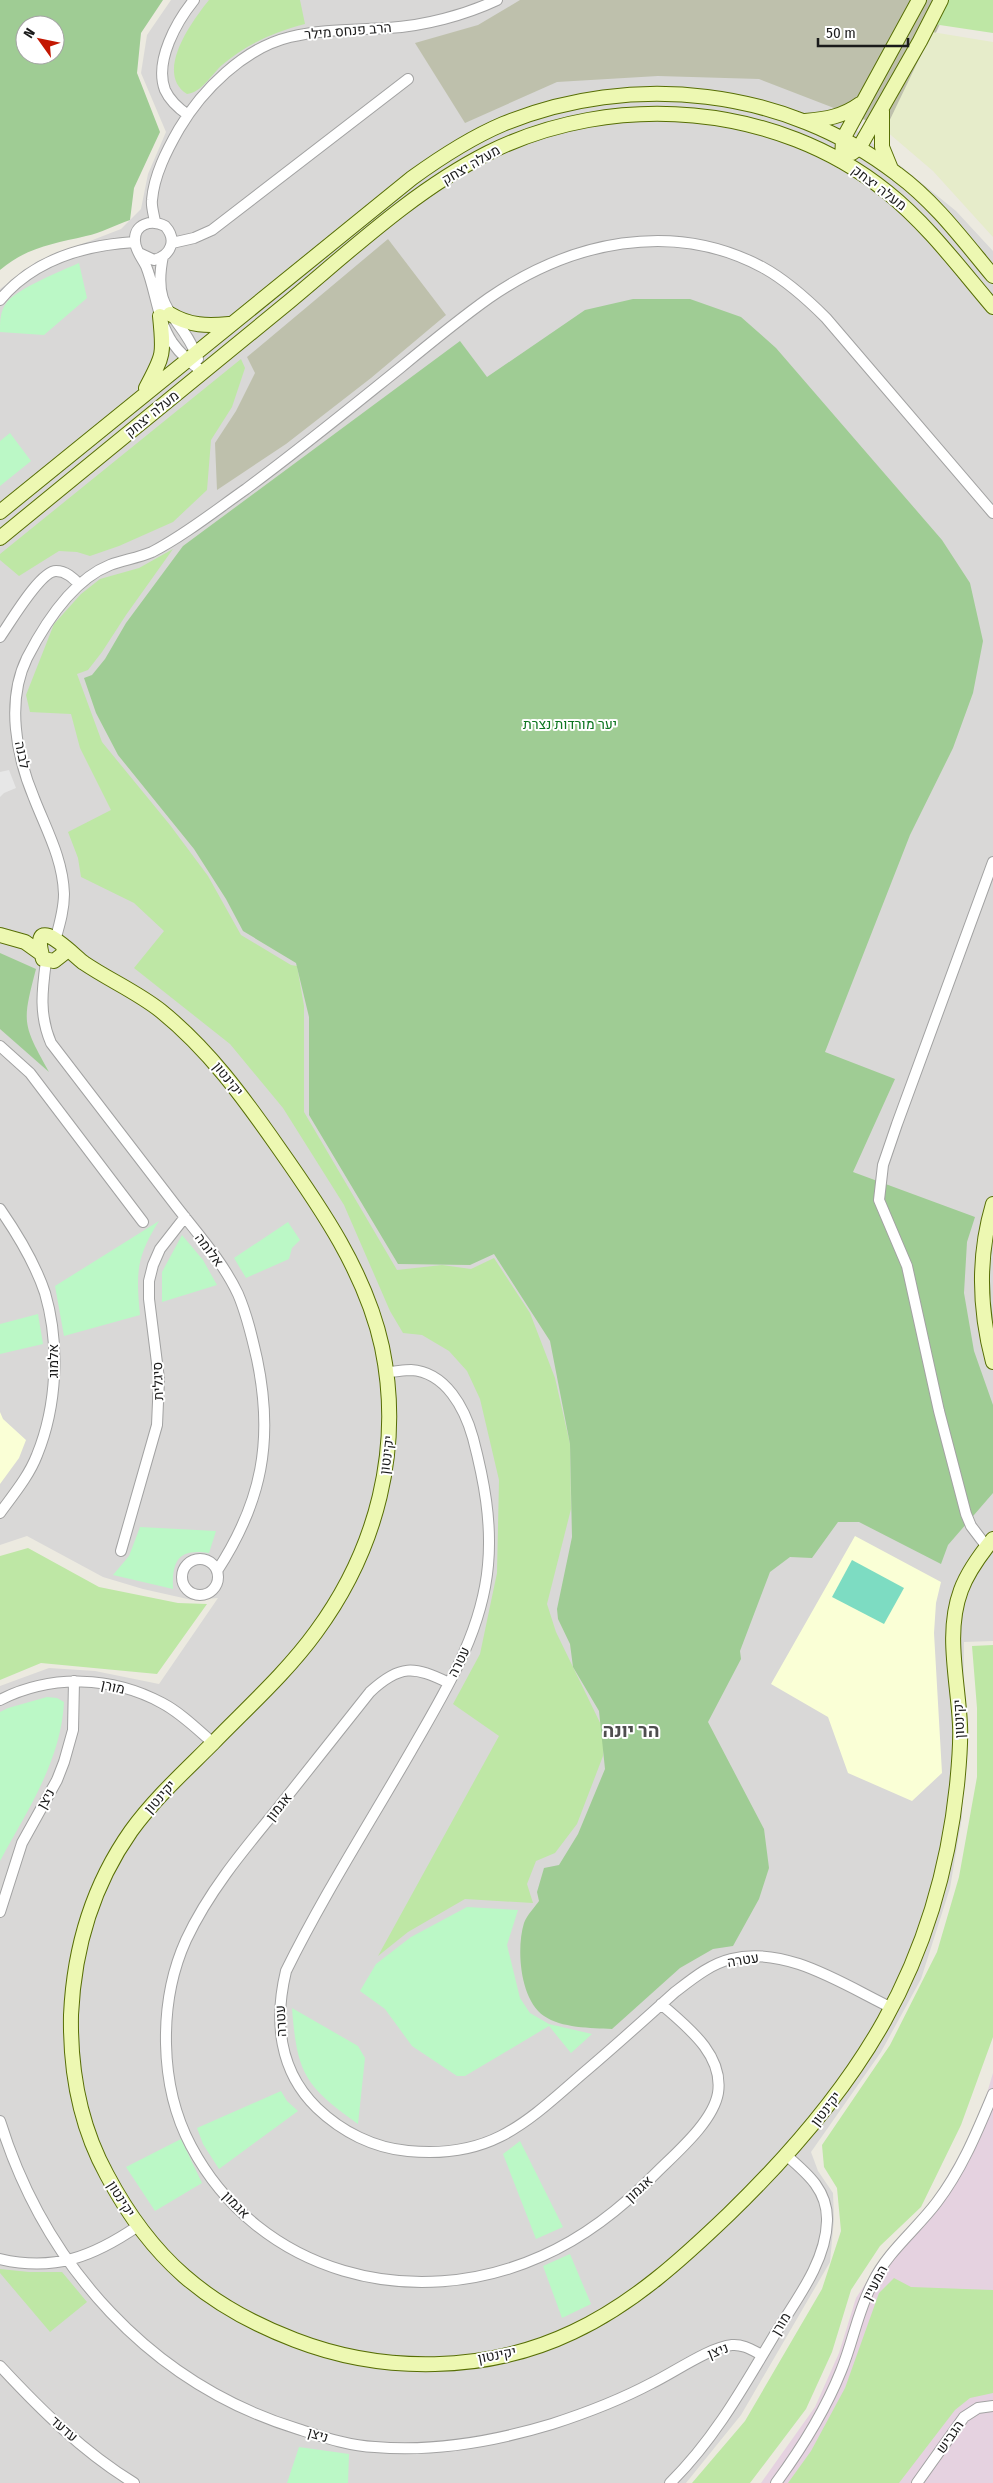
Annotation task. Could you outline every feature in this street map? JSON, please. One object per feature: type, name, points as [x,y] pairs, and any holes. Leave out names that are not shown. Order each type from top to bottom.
[{"type":"street","points":[[188,115],[174,105],[165,90],[162,79],[168,46],[178,25],[194,0]]},
{"type":"street","name":"הרב פנחס מילר","points":[[155,222],[152,200],[160,169],[170,145],[188,115],[221,77],[239,62],[288,37],[312,32],[390,28],[427,22],[458,14],[497,0]]},
{"type":"street","points":[[842,161],[843,139],[919,0]]},
{"type":"street","points":[[842,161],[859,148],[941,0]]},
{"type":"street","points":[[172,243],[194,238],[212,230],[408,78]]},
{"type":"street","name":"מעלה יצחק","points":[[0,512],[361,217],[433,162],[479,135],[527,115],[588,100],[641,95],[686,94],[758,105],[804,121],[843,139],[891,169],[941,214],[993,276]]},
{"type":"street","points":[[804,121],[836,118],[848,113],[863,101]]},
{"type":"street","points":[[883,106],[882,147],[891,169]]},
{"type":"street","name":"מעלה יצחק","points":[[0,538],[373,233],[431,189],[488,153],[533,134],[583,121],[658,114],[704,116],[730,120],[774,132],[842,161],[885,190],[926,228],[993,307]]},
{"type":"street","points":[[191,355],[188,337],[165,315],[139,253],[135,242],[136,232],[140,226],[155,222],[169,230],[172,243],[164,256],[160,288],[165,315],[172,342],[191,355],[203,372]]},
{"type":"street","name":"לבנה","points":[[51,949],[63,910],[62,880],[51,837],[27,780],[19,745],[15,709],[20,676],[28,657],[56,612],[79,584],[110,565],[150,552],[196,525],[289,457],[491,297],[548,265],[576,253],[628,243],[662,241],[711,246],[764,268],[786,282],[826,318],[993,513]]},
{"type":"street","points":[[0,300],[24,276],[65,255],[107,244],[135,242]]},
{"type":"street","points":[[139,253],[148,259],[154,260],[164,256]]},
{"type":"street","points":[[165,315],[190,324],[204,326],[229,324]]},
{"type":"street","points":[[141,396],[160,362],[163,351],[165,315]]},
{"type":"street","points":[[0,637],[44,576],[51,572],[63,572],[69,574],[79,584]]},
{"type":"street","points":[[991,1543],[971,1526],[966,1514],[938,1411],[907,1266],[879,1200],[883,1165],[896,1124],[993,862]]},
{"type":"street","points":[[4,936],[51,949]]},
{"type":"street","name":"יקינטון","points":[[51,949],[85,964],[157,1008],[209,1055],[241,1094],[341,1243],[369,1304],[382,1347],[389,1392],[390,1436],[388,1461],[372,1526],[342,1591],[314,1634],[213,1743],[157,1800],[135,1826],[115,1856],[86,1920],[73,1986],[71,2028],[79,2100],[88,2132],[100,2163],[138,2226],[165,2260],[195,2286],[229,2308],[294,2340],[326,2350],[395,2364],[467,2362],[534,2348],[565,2336],[601,2317],[672,2268],[787,2156],[852,2075],[892,2008],[905,1983],[936,1899],[956,1793],[960,1746],[954,1659],[955,1612],[965,1579],[991,1543]]},
{"type":"street","name":"אלומה","points":[[51,949],[41,995],[42,1016],[52,1043],[227,1275],[238,1294],[255,1350],[264,1403],[265,1437],[262,1464],[255,1497],[231,1550],[217,1571]]},
{"type":"street","points":[[0,1046],[30,1073],[143,1222]]},
{"type":"street","points":[[993,1204],[984,1250],[981,1287],[984,1327],[993,1362]]},
{"type":"street","name":"אלמוג","points":[[0,1209],[18,1235],[45,1293],[55,1356],[46,1429],[36,1457],[0,1513]]},
{"type":"street","name":"סיגלית","points":[[121,1551],[157,1425],[159,1379],[149,1299],[149,1281],[160,1249],[185,1218]]},
{"type":"street","name":"עטרה","points":[[385,1372],[413,1370],[428,1374],[444,1384],[458,1401],[470,1428],[484,1480],[489,1522],[488,1565],[480,1608],[468,1643],[449,1683],[286,1971],[280,1996],[279,2018],[283,2046],[291,2073],[301,2092],[319,2110],[366,2142],[392,2150],[449,2153],[479,2146],[504,2135],[532,2118],[661,2004],[697,1976],[730,1959],[768,1956],[790,1961],[818,1972],[892,2008]]},
{"type":"street","name":"אגמון","points":[[449,1683],[428,1672],[412,1669],[398,1671],[385,1678],[370,1692],[231,1866],[199,1914],[184,1943],[174,1977],[168,2006],[167,2042],[169,2078],[174,2105],[199,2160],[243,2214],[295,2252],[326,2265],[357,2276],[429,2283],[468,2280],[507,2270],[579,2238],[613,2213],[695,2134],[711,2110],[718,2092],[713,2061],[702,2043],[661,2004]]},
{"type":"street","name":"מורן","points":[[0,1700],[13,1693],[43,1685],[74,1681],[117,1686],[161,1702],[185,1719],[213,1743]]},
{"type":"street","name":"ניצן","points":[[0,1912],[22,1843],[57,1780],[64,1762],[73,1730],[74,1681]]},
{"type":"street","name":"המעיין","points":[[776,2483],[807,2438],[829,2396],[840,2372],[873,2281],[888,2259],[938,2202],[960,2169],[993,2094]]},
{"type":"street","name":"ניצן","points":[[0,2121],[24,2188],[68,2260],[116,2319],[146,2347],[179,2373],[208,2391],[284,2425],[334,2440],[374,2448],[412,2448],[504,2437],[551,2424],[603,2406],[650,2384],[720,2347],[734,2344],[744,2346],[762,2355]]},
{"type":"street","name":"מורן","points":[[670,2483],[686,2467],[715,2430],[808,2279],[825,2240],[827,2220],[820,2189],[787,2156]]},
{"type":"street","points":[[0,2259],[38,2263],[68,2260],[98,2251],[138,2226]]},
{"type":"street","name":"עדעד","points":[[0,2366],[43,2411],[85,2447],[134,2483]]},
{"type":"street","name":"הגביש","points":[[917,2483],[964,2417],[978,2408],[993,2406]]},
{"type":"shaded area","points":[[171,0],[914,0],[855,129],[956,211],[993,251],[993,1641],[964,1642],[962,1817],[950,1888],[921,1979],[881,2052],[811,2152],[818,2171],[833,2193],[834,2219],[830,2262],[741,2415],[686,2483],[0,2483],[0,1686],[49,1668],[95,1671],[159,1684],[218,1598],[192,1600],[143,1589],[103,1577],[27,1536],[0,1545],[0,289],[36,262],[121,229],[141,209],[148,174],[166,132],[141,73],[147,35]]},
{"type":"shaded area","points":[[520,0],[951,0],[891,130],[759,79],[658,76],[557,82],[465,123],[415,43],[478,25]]},
{"type":"shaded area","points":[[932,32],[993,42],[993,237],[933,171],[885,130]]},
{"type":"shaded area","points":[[388,239],[446,315],[371,378],[286,444],[217,490],[215,443],[236,411],[255,373],[247,357]]},
{"type":"shaded area","points":[[79,263],[87,298],[44,335],[0,332],[0,320],[3,309],[12,297],[41,280]]},
{"type":"shaded area","points":[[10,433],[31,461],[0,486],[0,441]]},
{"type":"shaded area","points":[[9,770],[16,788],[4,793],[0,797],[0,772]]},
{"type":"shaded area","points":[[159,1221],[146,1245],[139,1266],[140,1315],[64,1336],[55,1286]]},
{"type":"shaded area","points":[[288,1222],[300,1240],[292,1248],[289,1259],[246,1278],[234,1258]]},
{"type":"shaded area","points":[[182,1235],[203,1260],[217,1285],[162,1302],[162,1272]]},
{"type":"shaded area","points":[[38,1314],[43,1344],[0,1354],[0,1324]]},
{"type":"shaded area","points":[[0,1412],[3,1419],[26,1440],[19,1458],[0,1484]]},
{"type":"shaded area","points":[[140,1527],[216,1531],[209,1553],[190,1553],[179,1559],[174,1571],[173,1589],[113,1575],[129,1556]]},
{"type":"shaded area","points":[[855,1536],[941,1582],[936,1603],[934,1633],[942,1773],[912,1801],[848,1773],[828,1717],[771,1684]]},
{"type":"shaded area","points":[[852,1560],[904,1588],[884,1624],[832,1597]]},
{"type":"shaded area","points":[[47,1697],[57,1698],[64,1702],[57,1745],[41,1785],[0,1861],[0,1712]]},
{"type":"shaded area","points":[[467,1907],[518,1910],[507,1945],[520,1998],[530,2013],[549,2024],[592,2034],[571,2053],[549,2026],[465,2076],[457,2076],[412,2046],[385,2009],[360,1991],[376,1964],[411,1937]]},
{"type":"shaded area","points":[[292,2008],[358,2046],[365,2058],[358,2124],[326,2099],[307,2076],[297,2049]]},
{"type":"shaded area","points":[[993,2073],[993,2483],[761,2483],[815,2407],[839,2353],[856,2298],[887,2251],[929,2208],[978,2123]]},
{"type":"shaded area","points":[[281,2091],[287,2101],[298,2111],[219,2169],[203,2144],[197,2128]]},
{"type":"shaded area","points":[[181,2139],[202,2183],[155,2211],[126,2167]]},
{"type":"shaded area","points":[[520,2141],[563,2227],[536,2239],[503,2154]]},
{"type":"shaded area","points":[[570,2254],[591,2304],[562,2318],[543,2266]]},
{"type":"shaded area","points":[[299,2447],[349,2454],[348,2483],[287,2483]]},
{"type":"green space","points":[[0,0],[163,0],[141,33],[137,73],[160,132],[134,188],[130,220],[97,233],[41,247],[10,262],[0,270]]},
{"type":"green space","points":[[209,0],[300,0],[305,24],[282,31],[251,45],[222,65],[197,90],[187,94],[178,85],[174,73],[175,61],[186,33]]},
{"type":"green space","points":[[943,0],[993,0],[993,33],[933,24]]},
{"type":"green space","name":"יער מורדות נצרת","points":[[633,299],[690,299],[741,317],[776,348],[942,540],[970,583],[983,641],[973,693],[953,748],[910,835],[825,1052],[895,1079],[853,1172],[975,1217],[967,1242],[964,1293],[974,1351],[993,1405],[993,1493],[948,1545],[941,1564],[859,1522],[838,1522],[812,1558],[790,1557],[770,1572],[740,1651],[741,1659],[708,1722],[764,1829],[769,1868],[759,1899],[733,1946],[713,1949],[680,1968],[612,2029],[567,2025],[544,2016],[530,1998],[525,1986],[520,1960],[520,1946],[524,1923],[539,1901],[537,1892],[544,1868],[559,1865],[578,1834],[605,1769],[599,1711],[573,1667],[570,1644],[558,1619],[557,1609],[572,1537],[570,1444],[550,1341],[494,1254],[470,1265],[398,1264],[309,1115],[309,1017],[296,963],[243,931],[226,899],[194,849],[118,755],[96,713],[84,678],[92,675],[105,659],[126,623],[183,546],[460,341],[487,377],[585,310]]},
{"type":"green space","points":[[241,359],[245,368],[232,407],[211,440],[207,490],[173,522],[119,546],[90,556],[77,552],[59,551],[19,576],[0,560],[0,554]]},
{"type":"green space","points":[[173,549],[102,652],[88,670],[77,674],[102,742],[170,825],[208,876],[241,935],[291,965],[297,966],[304,1006],[304,1112],[397,1270],[442,1265],[471,1269],[494,1258],[530,1313],[555,1378],[570,1444],[571,1509],[547,1604],[556,1632],[605,1733],[603,1756],[577,1824],[555,1853],[536,1861],[527,1884],[533,1903],[465,1899],[408,1932],[378,1956],[499,1736],[453,1704],[480,1654],[497,1573],[499,1480],[480,1399],[467,1371],[449,1351],[422,1335],[403,1333],[390,1311],[344,1205],[283,1108],[230,1044],[134,968],[164,931],[134,903],[81,877],[78,858],[68,832],[111,810],[80,748],[71,714],[30,712],[26,695],[54,624],[81,594],[100,579],[139,568]]},
{"type":"green space","points":[[0,953],[36,969],[28,1001],[27,1022],[29,1032],[49,1072],[0,1029]]},
{"type":"green space","points":[[28,1548],[99,1587],[178,1603],[207,1604],[157,1674],[41,1663],[0,1680],[0,1556]]},
{"type":"green space","points":[[993,1645],[993,2037],[961,2125],[921,2207],[880,2246],[851,2290],[832,2352],[806,2409],[750,2483],[692,2483],[745,2421],[822,2289],[841,2231],[837,2188],[824,2167],[822,2145],[890,2045],[937,1952],[959,1877],[977,1777],[977,1708],[972,1646]]},
{"type":"green space","points":[[0,2269],[29,2272],[62,2272],[87,2302],[50,2332],[0,2273]]},
{"type":"green space","points":[[894,2278],[911,2287],[993,2290],[993,2393],[970,2398],[955,2410],[899,2483],[788,2483],[811,2451],[845,2388],[879,2293]]},
{"type":"district","name":"הר יונה","points":[[631,1730]]}]
